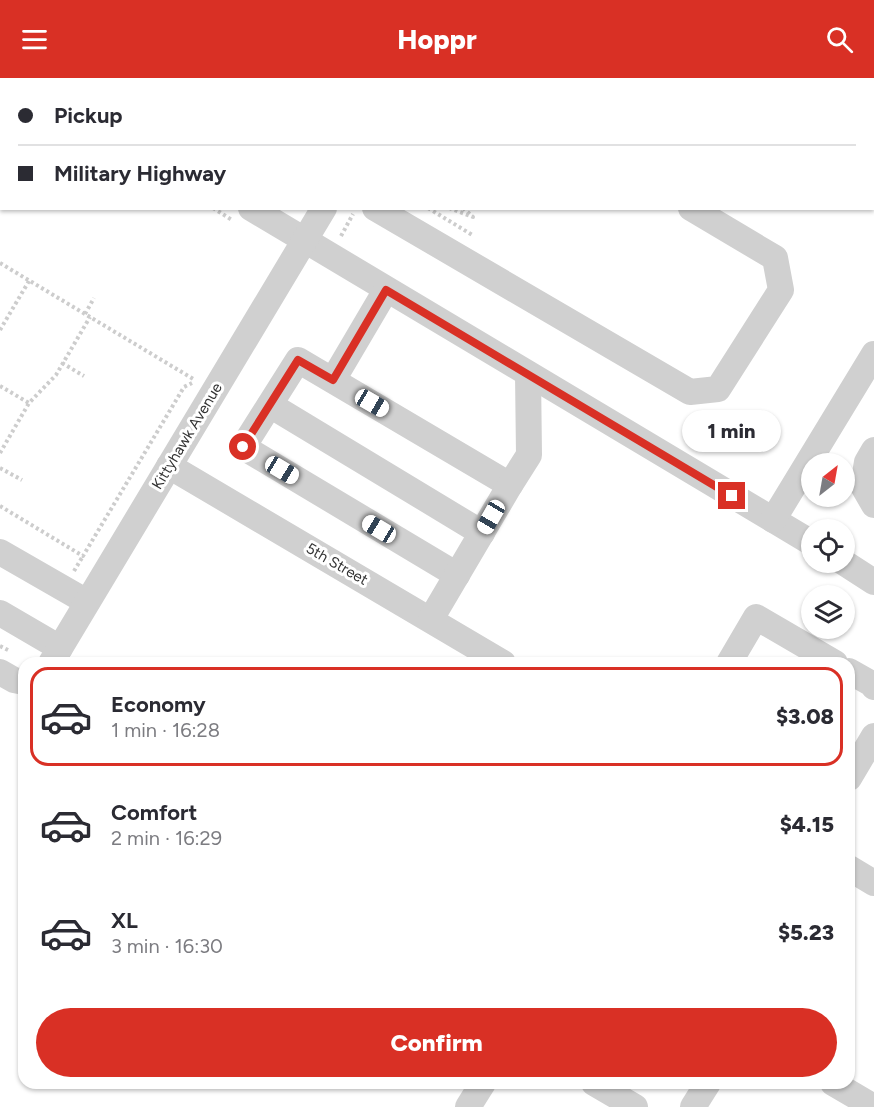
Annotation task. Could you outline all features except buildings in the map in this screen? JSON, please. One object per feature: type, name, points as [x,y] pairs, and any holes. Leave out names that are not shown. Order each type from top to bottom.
[{"type":"street","points":[[254,210],[801,537]]},
{"type":"street","name":"Kittyhawk Avenue","points":[[55,656],[323,210]]},
{"type":"street","points":[[378,210],[690,392],[718,389],[781,290],[775,258],[695,210]]},
{"type":"street","points":[[333,380],[386,290]]},
{"type":"street","points":[[773,520],[874,354]]},
{"type":"street","points":[[457,575],[243,447],[298,360],[510,485]]},
{"type":"street","points":[[431,619],[529,455],[528,374]]},
{"type":"street","points":[[270,405],[482,533]]},
{"type":"street","points":[[869,495],[867,462],[874,450]]},
{"type":"street","name":"5th Street","points":[[169,466],[493,657]]},
{"type":"street","points":[[0,552],[87,602]]},
{"type":"street","points":[[855,570],[874,582]]},
{"type":"street","points":[[0,613],[55,656]]},
{"type":"street","points":[[733,657],[756,617],[825,657]]},
{"type":"street","points":[[0,672],[18,681]]},
{"type":"street","points":[[855,674],[874,687]]},
{"type":"street","points":[[855,768],[874,735]]},
{"type":"street","points":[[855,872],[874,883]]},
{"type":"street","points":[[468,1107],[479,1089]]},
{"type":"street","points":[[604,1089],[635,1107]]},
{"type":"street","points":[[693,1107],[704,1089]]},
{"type":"street","points":[[843,1089],[874,1107]]},
{"type":"path","points":[[340,236],[355,210]]},
{"type":"path","points":[[431,210],[474,236]]},
{"type":"path","points":[[454,210],[473,217],[465,210]]},
{"type":"path","points":[[0,263],[214,391]]},
{"type":"path","points":[[0,330],[29,281]]},
{"type":"path","points":[[85,314],[94,298]]},
{"type":"path","points":[[0,453],[29,403],[56,375],[90,317]]},
{"type":"path","points":[[62,363],[84,376]]},
{"type":"path","points":[[0,386],[29,403]]},
{"type":"path","points":[[0,506],[83,556],[184,387]]},
{"type":"path","points":[[0,468],[22,480]]},
{"type":"route","points":[[243,447],[298,360],[333,380],[386,290],[732,496]]}]
